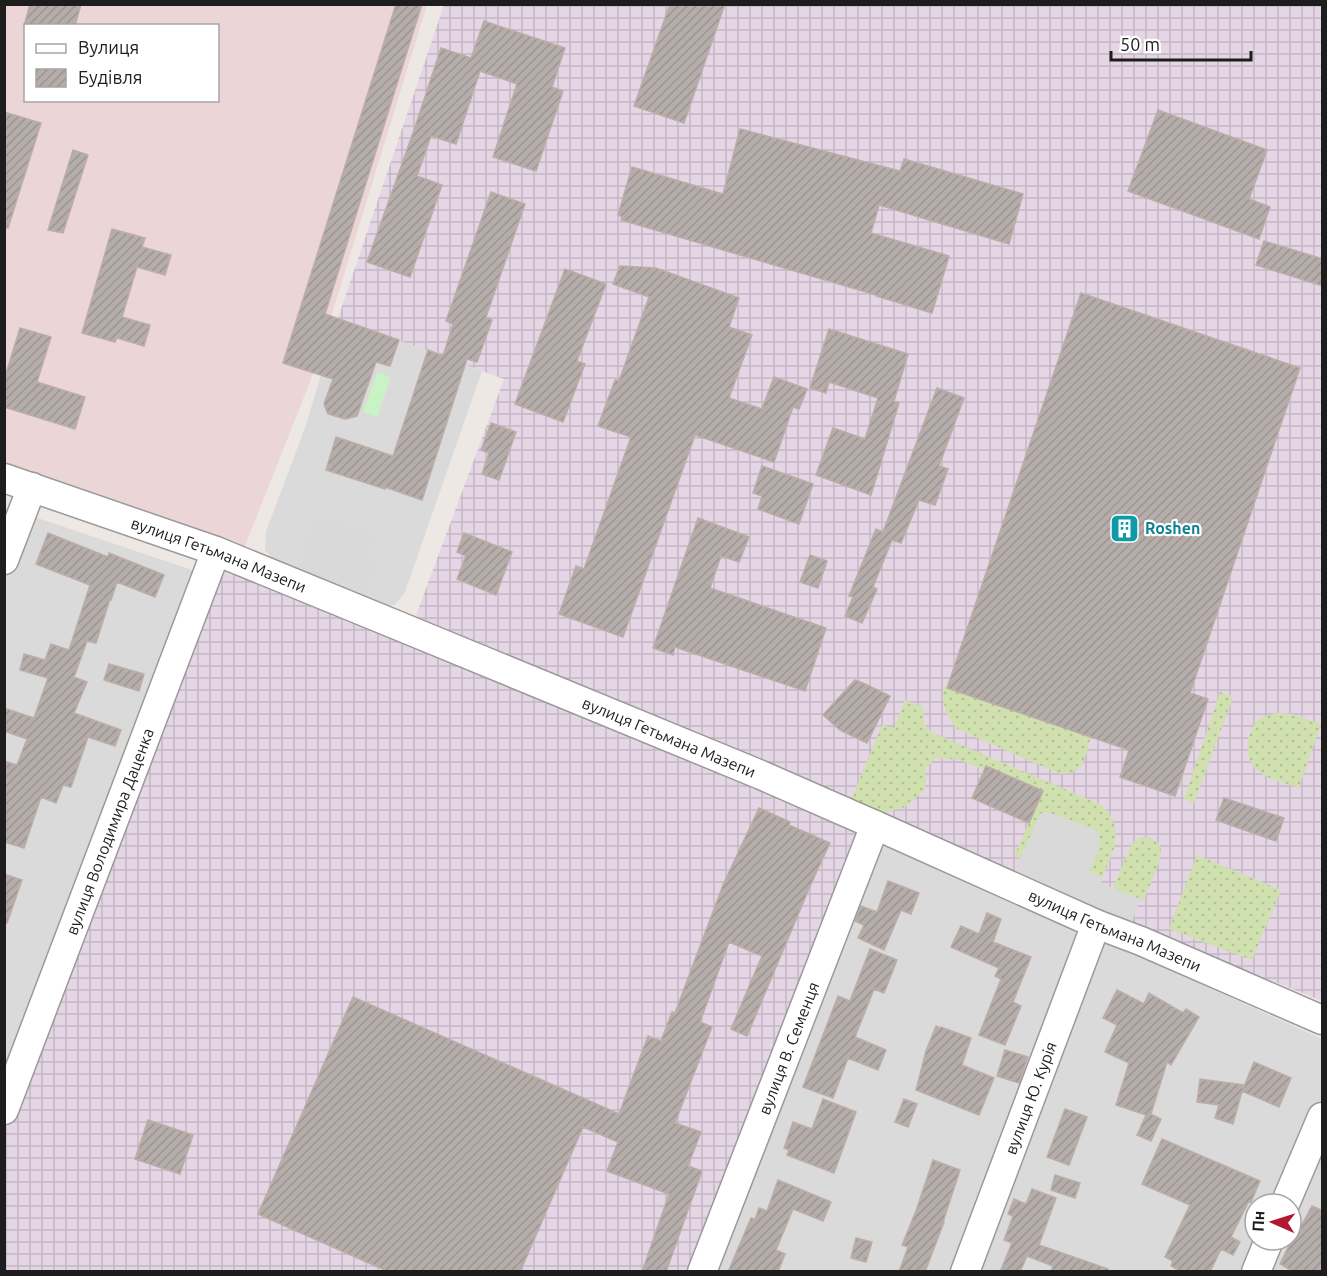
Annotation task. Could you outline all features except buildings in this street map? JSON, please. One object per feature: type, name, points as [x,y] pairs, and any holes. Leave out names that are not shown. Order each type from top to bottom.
[{"type":"street","name":"вулиця Гетьмана Мазепи","points":[[4,478],[216,551],[750,771],[1096,924],[1141,941],[1323,1020]]},
{"type":"street","points":[[4,560],[32,487]]},
{"type":"street","name":"вулиця Володимира Даценка","points":[[4,1110],[216,551]]},
{"type":"street","name":"вулиця В. Семенця","points":[[702,1272],[875,825]]},
{"type":"street","name":"вулиця Ю. Курія","points":[[965,1272],[1096,924]]},
{"type":"street","points":[[1290,1192],[1323,1117]]},
{"type":"street","points":[[1256,1272],[1264,1252]]},
{"type":"shaded area","points":[[5,5],[427,5],[315,369],[239,561],[5,479]]},
{"type":"shaded area","points":[[444,5],[1322,5],[1322,1001],[767,778],[863,833],[694,1271],[5,1271],[4,1113],[216,551],[415,618],[504,379],[338,318]]},
{"type":"shaded area","points":[[338,318],[482,371],[405,592],[395,605],[381,608],[276,562],[265,550],[266,531],[305,428]]},
{"type":"shaded area","points":[[5,507],[207,575],[5,1110]]},
{"type":"shaded area","points":[[315,513],[377,534],[369,554],[378,561],[366,593],[296,567]]},
{"type":"shaded area","points":[[1048,812],[1096,830],[1100,838],[1099,848],[1089,871],[1102,878],[1101,883],[1141,899],[1131,924],[1012,876],[1041,813]]},
{"type":"shaded area","points":[[863,833],[1322,1039],[1322,1271],[694,1272]]},
{"type":"green space","points":[[377,372],[391,377],[377,417],[363,412]]},
{"type":"green space","points":[[943,686],[1091,737],[1083,763],[1075,771],[1060,774],[957,729],[946,709]]},
{"type":"green space","points":[[1220,692],[1233,697],[1194,803],[1184,799]]},
{"type":"green space","points":[[905,700],[924,707],[924,721],[933,733],[1102,805],[1114,823],[1116,841],[1102,878],[1089,871],[1099,848],[1041,813],[1020,858],[1014,856],[1043,791],[986,766],[984,770],[960,760],[936,758],[925,769],[925,790],[905,807],[884,813],[851,800],[882,725],[894,728]]},
{"type":"green space","points":[[1279,713],[1292,714],[1321,724],[1299,788],[1260,773],[1249,758],[1248,739],[1253,726],[1262,717]]},
{"type":"green space","points":[[1141,837],[1156,841],[1161,849],[1158,866],[1144,901],[1113,888],[1132,843]]},
{"type":"green space","points":[[1197,855],[1281,890],[1252,960],[1169,929]]},
{"type":"place","name":"Roshen","points":[[1124,528]]}]
